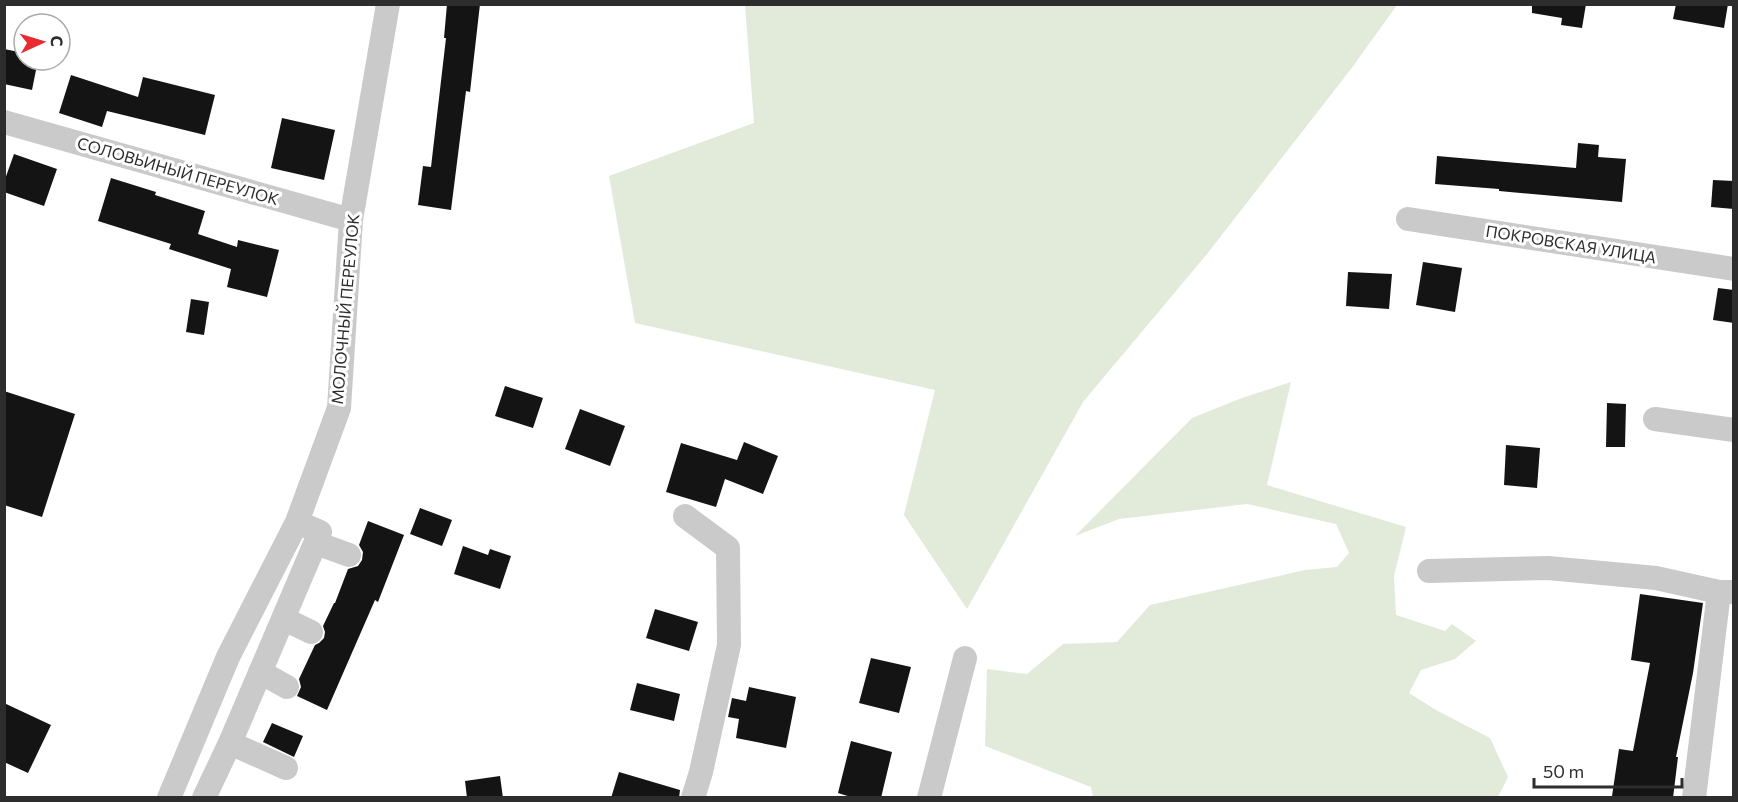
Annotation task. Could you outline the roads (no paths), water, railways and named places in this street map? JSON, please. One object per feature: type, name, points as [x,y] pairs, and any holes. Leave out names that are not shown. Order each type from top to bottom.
[{"type":"street","name":"МОЛОЧНЫЙ ПЕРЕУЛОК","points":[[169,798],[228,657],[297,522],[339,408],[351,220],[388,4]]},
{"type":"street","name":"СОЛОВЬИНЫЙ ПЕРЕУЛОК","points":[[4,122],[351,220]]},
{"type":"street","name":"ПОКРОВСКАЯ УЛИЦА","points":[[1408,219],[1734,269]]},
{"type":"street","points":[[1655,419],[1734,430]]},
{"type":"street","points":[[685,516],[728,548],[729,645],[693,798]]},
{"type":"street","points":[[204,798],[230,743],[320,532],[297,522]]},
{"type":"street","points":[[316,543],[349,555]]},
{"type":"street","points":[[1429,572],[1548,568],[1656,578],[1726,592],[1694,798]]},
{"type":"street","points":[[284,619],[311,632]]},
{"type":"street","points":[[929,798],[965,658]]},
{"type":"street","points":[[260,672],[287,687]]},
{"type":"street","points":[[230,743],[286,768]]}]
